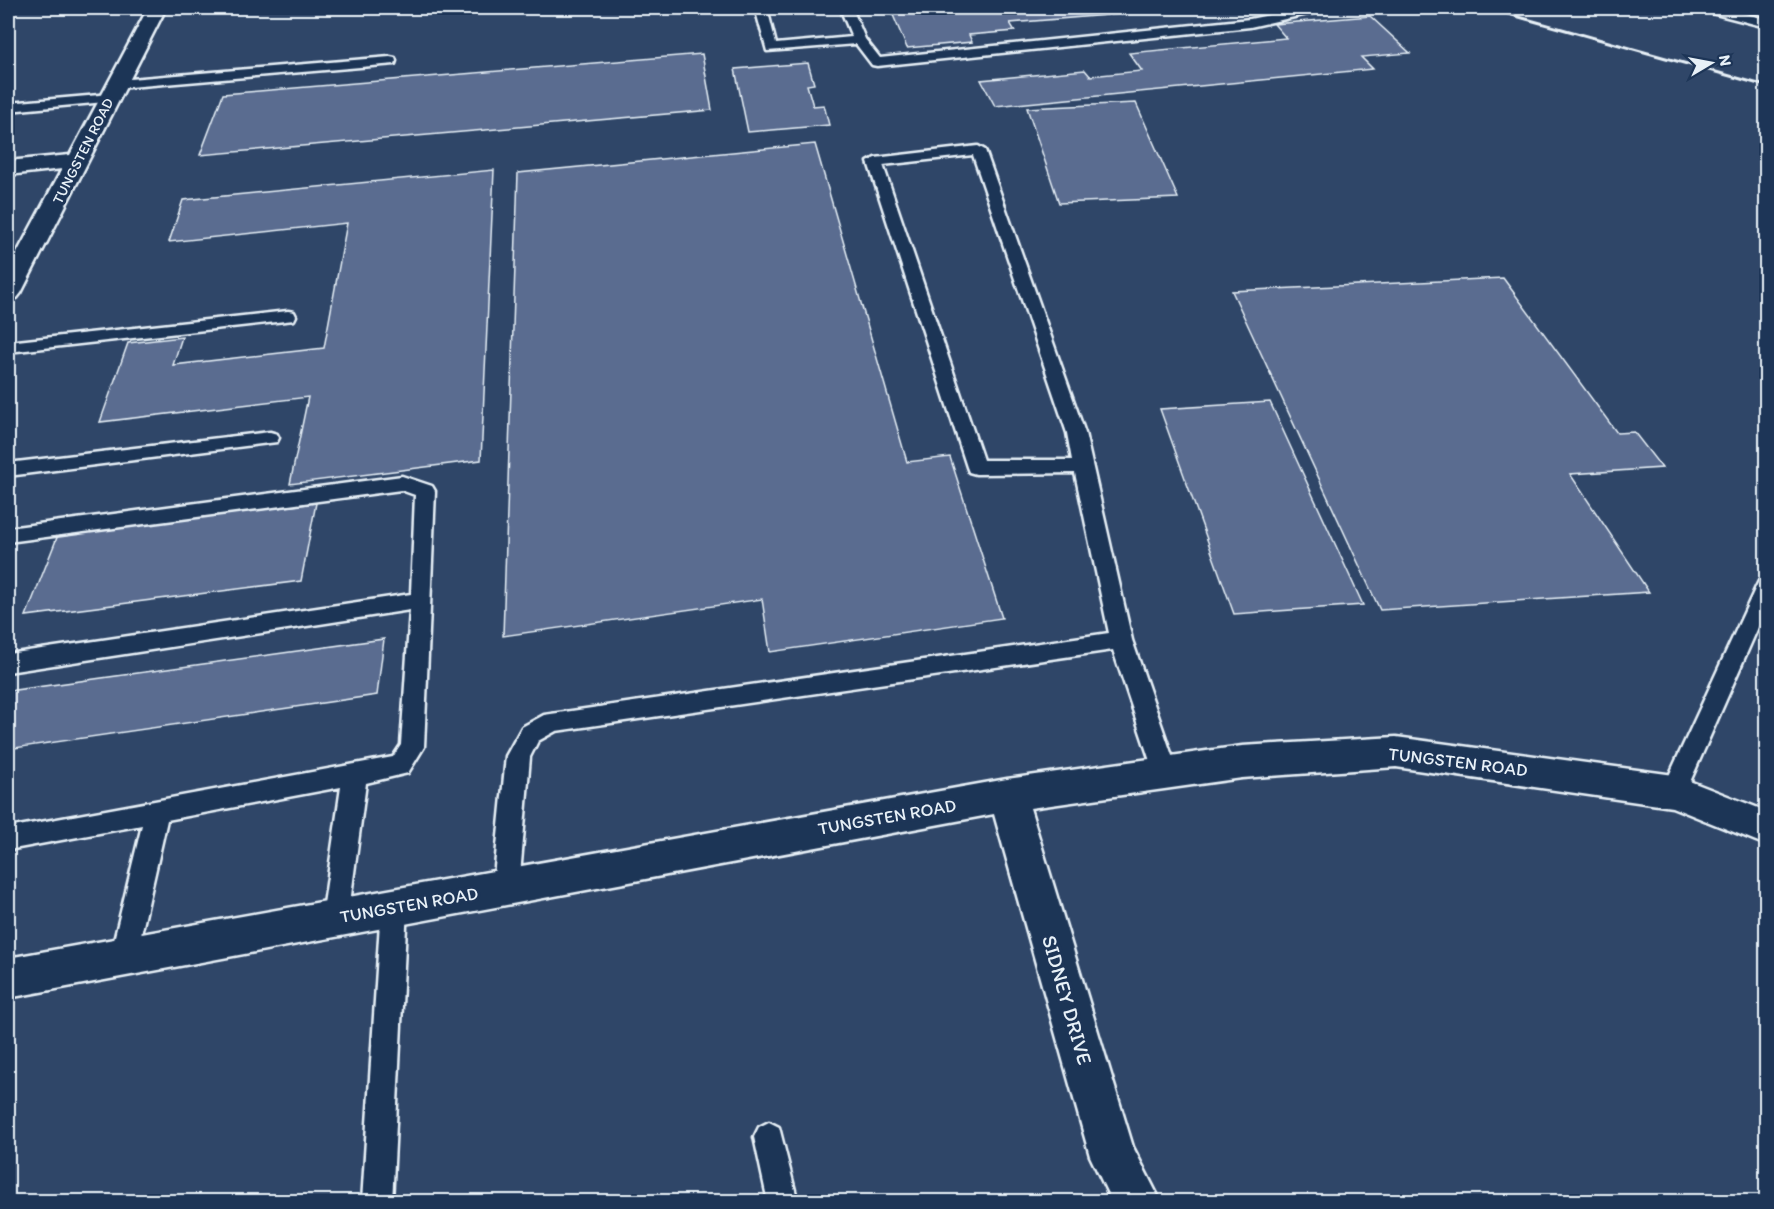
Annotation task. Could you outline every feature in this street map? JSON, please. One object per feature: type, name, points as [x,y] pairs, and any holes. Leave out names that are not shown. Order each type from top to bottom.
[{"type":"street","name":"TUNGSTEN ROAD","points":[[8,293],[157,8]]},
{"type":"street","points":[[8,168],[78,161]]},
{"type":"street","name":"TUNGSTEN ROAD","points":[[8,978],[1007,795],[1242,762],[1396,752],[1674,791],[1767,828]]},
{"type":"street","name":"SIDNEY DRIVE","points":[[1007,795],[1113,1156],[1138,1202]]},
{"type":"lane","points":[[761,8],[771,48],[859,40]]},
{"type":"lane","points":[[846,8],[859,40],[876,62],[1250,23],[1317,8]]},
{"type":"lane","points":[[1708,8],[1767,23]]},
{"type":"lane","points":[[8,107],[114,91],[390,61]]},
{"type":"lane","points":[[1084,466],[976,467],[875,162],[978,150],[1076,433],[1084,466],[1121,640],[1166,773]]},
{"type":"lane","points":[[8,347],[288,315]]},
{"type":"lane","points":[[8,471],[270,438]]},
{"type":"lane","points":[[8,535],[402,483],[425,491],[412,747],[400,766],[8,838]]},
{"type":"lane","points":[[1674,791],[1767,587]]},
{"type":"lane","points":[[8,663],[421,600]]},
{"type":"lane","points":[[506,887],[518,756],[530,734],[552,722],[1121,640]]},
{"type":"lane","points":[[334,918],[356,774]]},
{"type":"lane","points":[[123,957],[156,811]]},
{"type":"lane","points":[[377,1202],[394,907]]},
{"type":"lane","points":[[769,1137],[783,1202]]},
{"type":"building","points":[[890,8],[1102,8],[1107,15],[1010,23],[1015,31],[969,35],[972,42],[907,48]]},
{"type":"building","points":[[1104,8],[1208,8],[1110,15]]},
{"type":"building","points":[[1370,16],[1410,53],[1361,57],[1373,69],[995,106],[981,80],[1085,70],[1090,76],[1142,71],[1129,53],[1286,38],[1274,24]]},
{"type":"building","points":[[702,54],[712,110],[200,155],[223,94]]},
{"type":"building","points":[[808,63],[814,84],[807,85],[813,106],[824,105],[829,125],[748,132],[735,69]]},
{"type":"building","points":[[1136,103],[1178,198],[1059,203],[1027,108]]},
{"type":"building","points":[[815,144],[907,462],[950,457],[1002,618],[770,652],[762,599],[503,636],[518,173]]},
{"type":"building","points":[[494,170],[481,460],[290,484],[308,397],[100,422],[128,343],[182,337],[173,365],[324,348],[347,223],[169,242],[183,200]]},
{"type":"building","points":[[1503,278],[1617,433],[1634,432],[1662,468],[1570,474],[1649,592],[1380,610],[1232,291]]},
{"type":"building","points":[[1270,402],[1363,605],[1234,614],[1160,409]]},
{"type":"building","points":[[316,503],[301,581],[26,616],[58,535]]},
{"type":"building","points":[[384,639],[377,695],[8,749],[8,691]]},
{"type":"railway","points":[[1487,8],[1766,86]]}]
